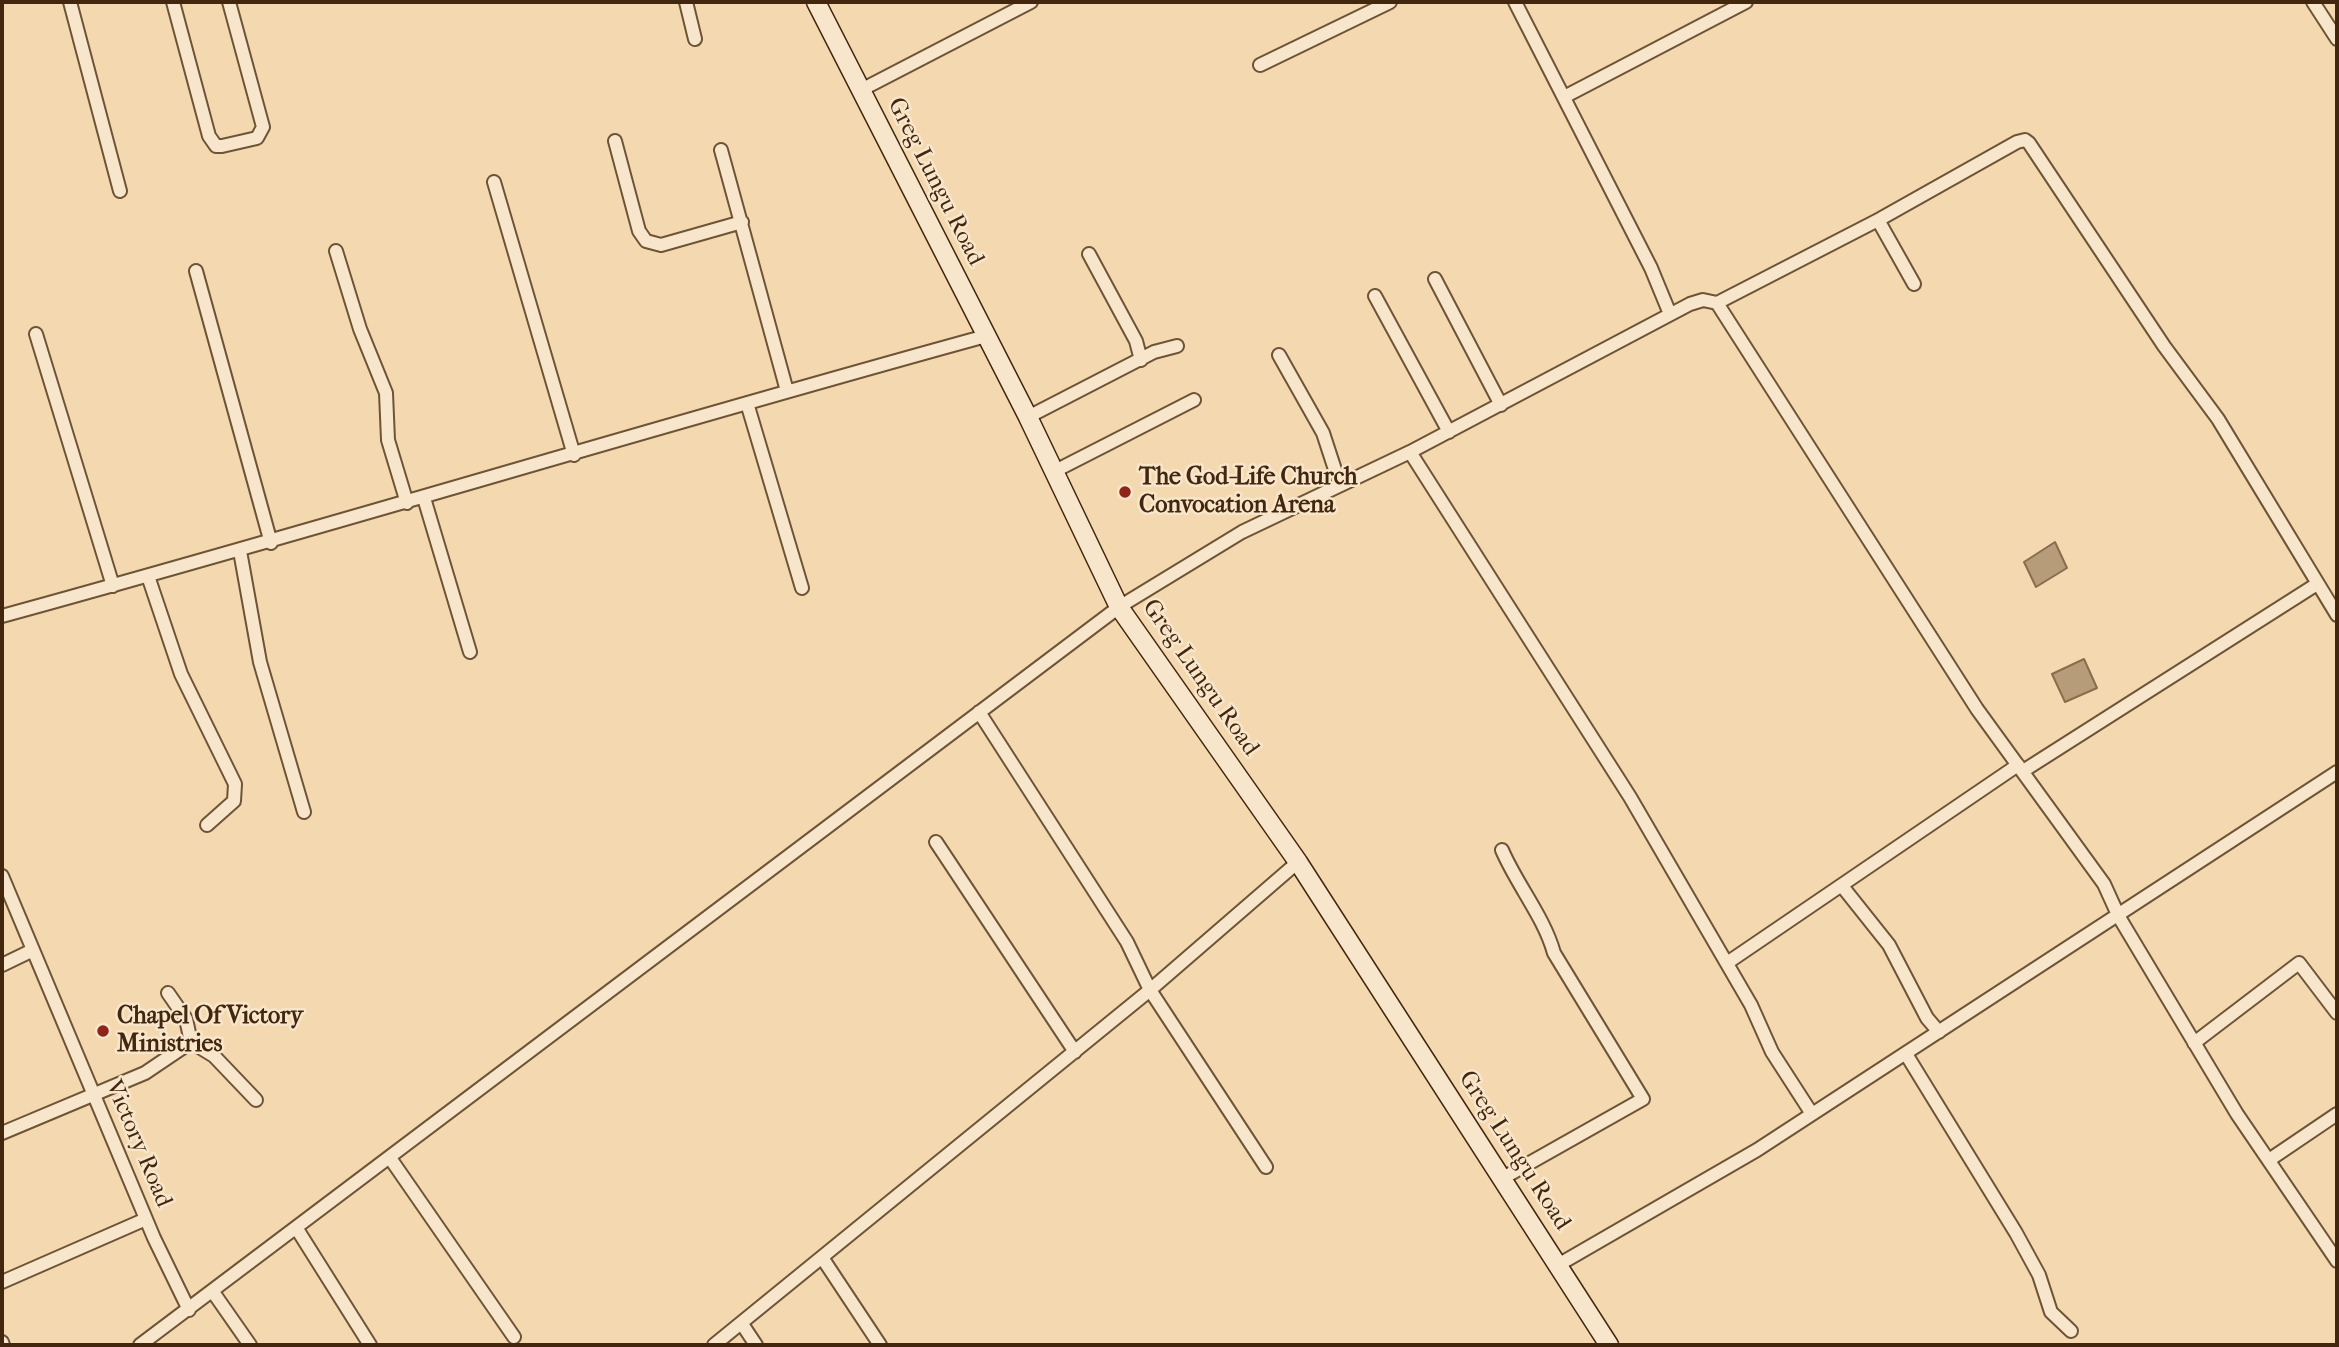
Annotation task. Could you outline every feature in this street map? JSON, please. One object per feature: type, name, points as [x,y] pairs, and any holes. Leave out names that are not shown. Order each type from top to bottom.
[{"type":"street","points":[[70,2],[120,191]]},
{"type":"street","points":[[173,2],[209,136],[216,146],[257,138],[263,127],[229,2]]},
{"type":"street","points":[[686,2],[695,38]]},
{"type":"street","name":"Greg Lungu Road","points":[[816,2],[1028,416],[1119,607],[1298,862],[1609,1345]]},
{"type":"street","points":[[861,90],[1031,2]]},
{"type":"street","points":[[1260,65],[1390,2]]},
{"type":"street","points":[[1515,2],[1651,268],[1670,314]]},
{"type":"street","points":[[1564,97],[1746,2]]},
{"type":"street","points":[[2313,2],[2337,40]]},
{"type":"street","points":[[140,1345],[1119,607],[1242,532],[1410,452],[1670,314],[1703,300],[1717,303],[1878,220],[2017,142],[2025,140],[2029,143],[2164,346],[2224,429],[2337,615]]},
{"type":"street","points":[[615,141],[639,230],[646,241],[661,245],[741,222]]},
{"type":"street","points":[[721,150],[787,391]]},
{"type":"street","points":[[494,182],[574,455]]},
{"type":"street","points":[[1878,220],[1914,284]]},
{"type":"street","points":[[336,251],[360,329],[386,393],[387,440],[407,503]]},
{"type":"street","points":[[1090,254],[1136,341],[1141,360]]},
{"type":"street","points":[[196,271],[271,543]]},
{"type":"street","points":[[1435,279],[1501,405]]},
{"type":"street","points":[[1375,296],[1448,432]]},
{"type":"street","points":[[1717,303],[1977,709],[2104,884],[2119,917],[2194,1043],[2337,1261]]},
{"type":"street","points":[[36,334],[114,586]]},
{"type":"street","points":[[2,616],[271,543],[787,391],[986,337]]},
{"type":"street","points":[[1028,416],[1161,349],[1177,346]]},
{"type":"street","points":[[1279,355],[1323,433],[1340,485]]},
{"type":"street","points":[[1055,471],[1194,400]]},
{"type":"street","points":[[747,403],[802,588]]},
{"type":"street","points":[[1410,452],[1630,797],[1751,1005],[1772,1052],[1812,1114]]},
{"type":"street","points":[[424,498],[470,652]]},
{"type":"street","points":[[240,551],[260,662],[304,812]]},
{"type":"street","points":[[148,576],[181,674],[235,785],[234,801],[207,825]]},
{"type":"street","points":[[1727,963],[2020,768],[2317,584]]},
{"type":"street","points":[[979,712],[1127,942],[1150,990],[1266,1167]]},
{"type":"street","points":[[1558,1265],[1758,1150],[2119,917],[2337,772]]},
{"type":"street","points":[[936,842],[1075,1052]]},
{"type":"street","points":[[1502,850],[1514,879],[1550,938],[1554,953],[1643,1099],[1503,1178]]},
{"type":"street","points":[[714,1345],[823,1259],[1150,990],[1298,862]]},
{"type":"street","name":"Victory Road","points":[[2,876],[146,1219],[189,1310]]},
{"type":"street","points":[[1843,886],[1889,946],[1927,1018],[1938,1032]]},
{"type":"street","points":[[2,965],[33,950]]},
{"type":"street","points":[[2194,1043],[2299,963],[2337,1013]]},
{"type":"street","points":[[168,993],[186,1019],[191,1042],[214,1056],[256,1100]]},
{"type":"street","points":[[2,1133],[145,1073],[191,1042]]},
{"type":"street","points":[[1906,1054],[2016,1233],[2039,1275],[2051,1312],[2070,1331]]},
{"type":"street","points":[[2269,1160],[2337,1114]]},
{"type":"street","points":[[390,1158],[514,1338]]},
{"type":"street","points":[[2,1282],[146,1219]]},
{"type":"street","points":[[296,1229],[370,1345]]},
{"type":"street","points":[[823,1259],[880,1345]]},
{"type":"street","points":[[213,1292],[250,1345]]},
{"type":"street","points":[[742,1324],[756,1345]]},
{"type":"shaded area","points":[[2055,542],[2067,568],[2036,587],[2024,562]]},
{"type":"shaded area","points":[[2084,659],[2097,688],[2065,702],[2052,674]]},
{"type":"place","name":"The God-Life Church Convocation Arena","points":[[1125,492]]},
{"type":"place","name":"Chapel Of Victory Ministries","points":[[103,1031]]}]
